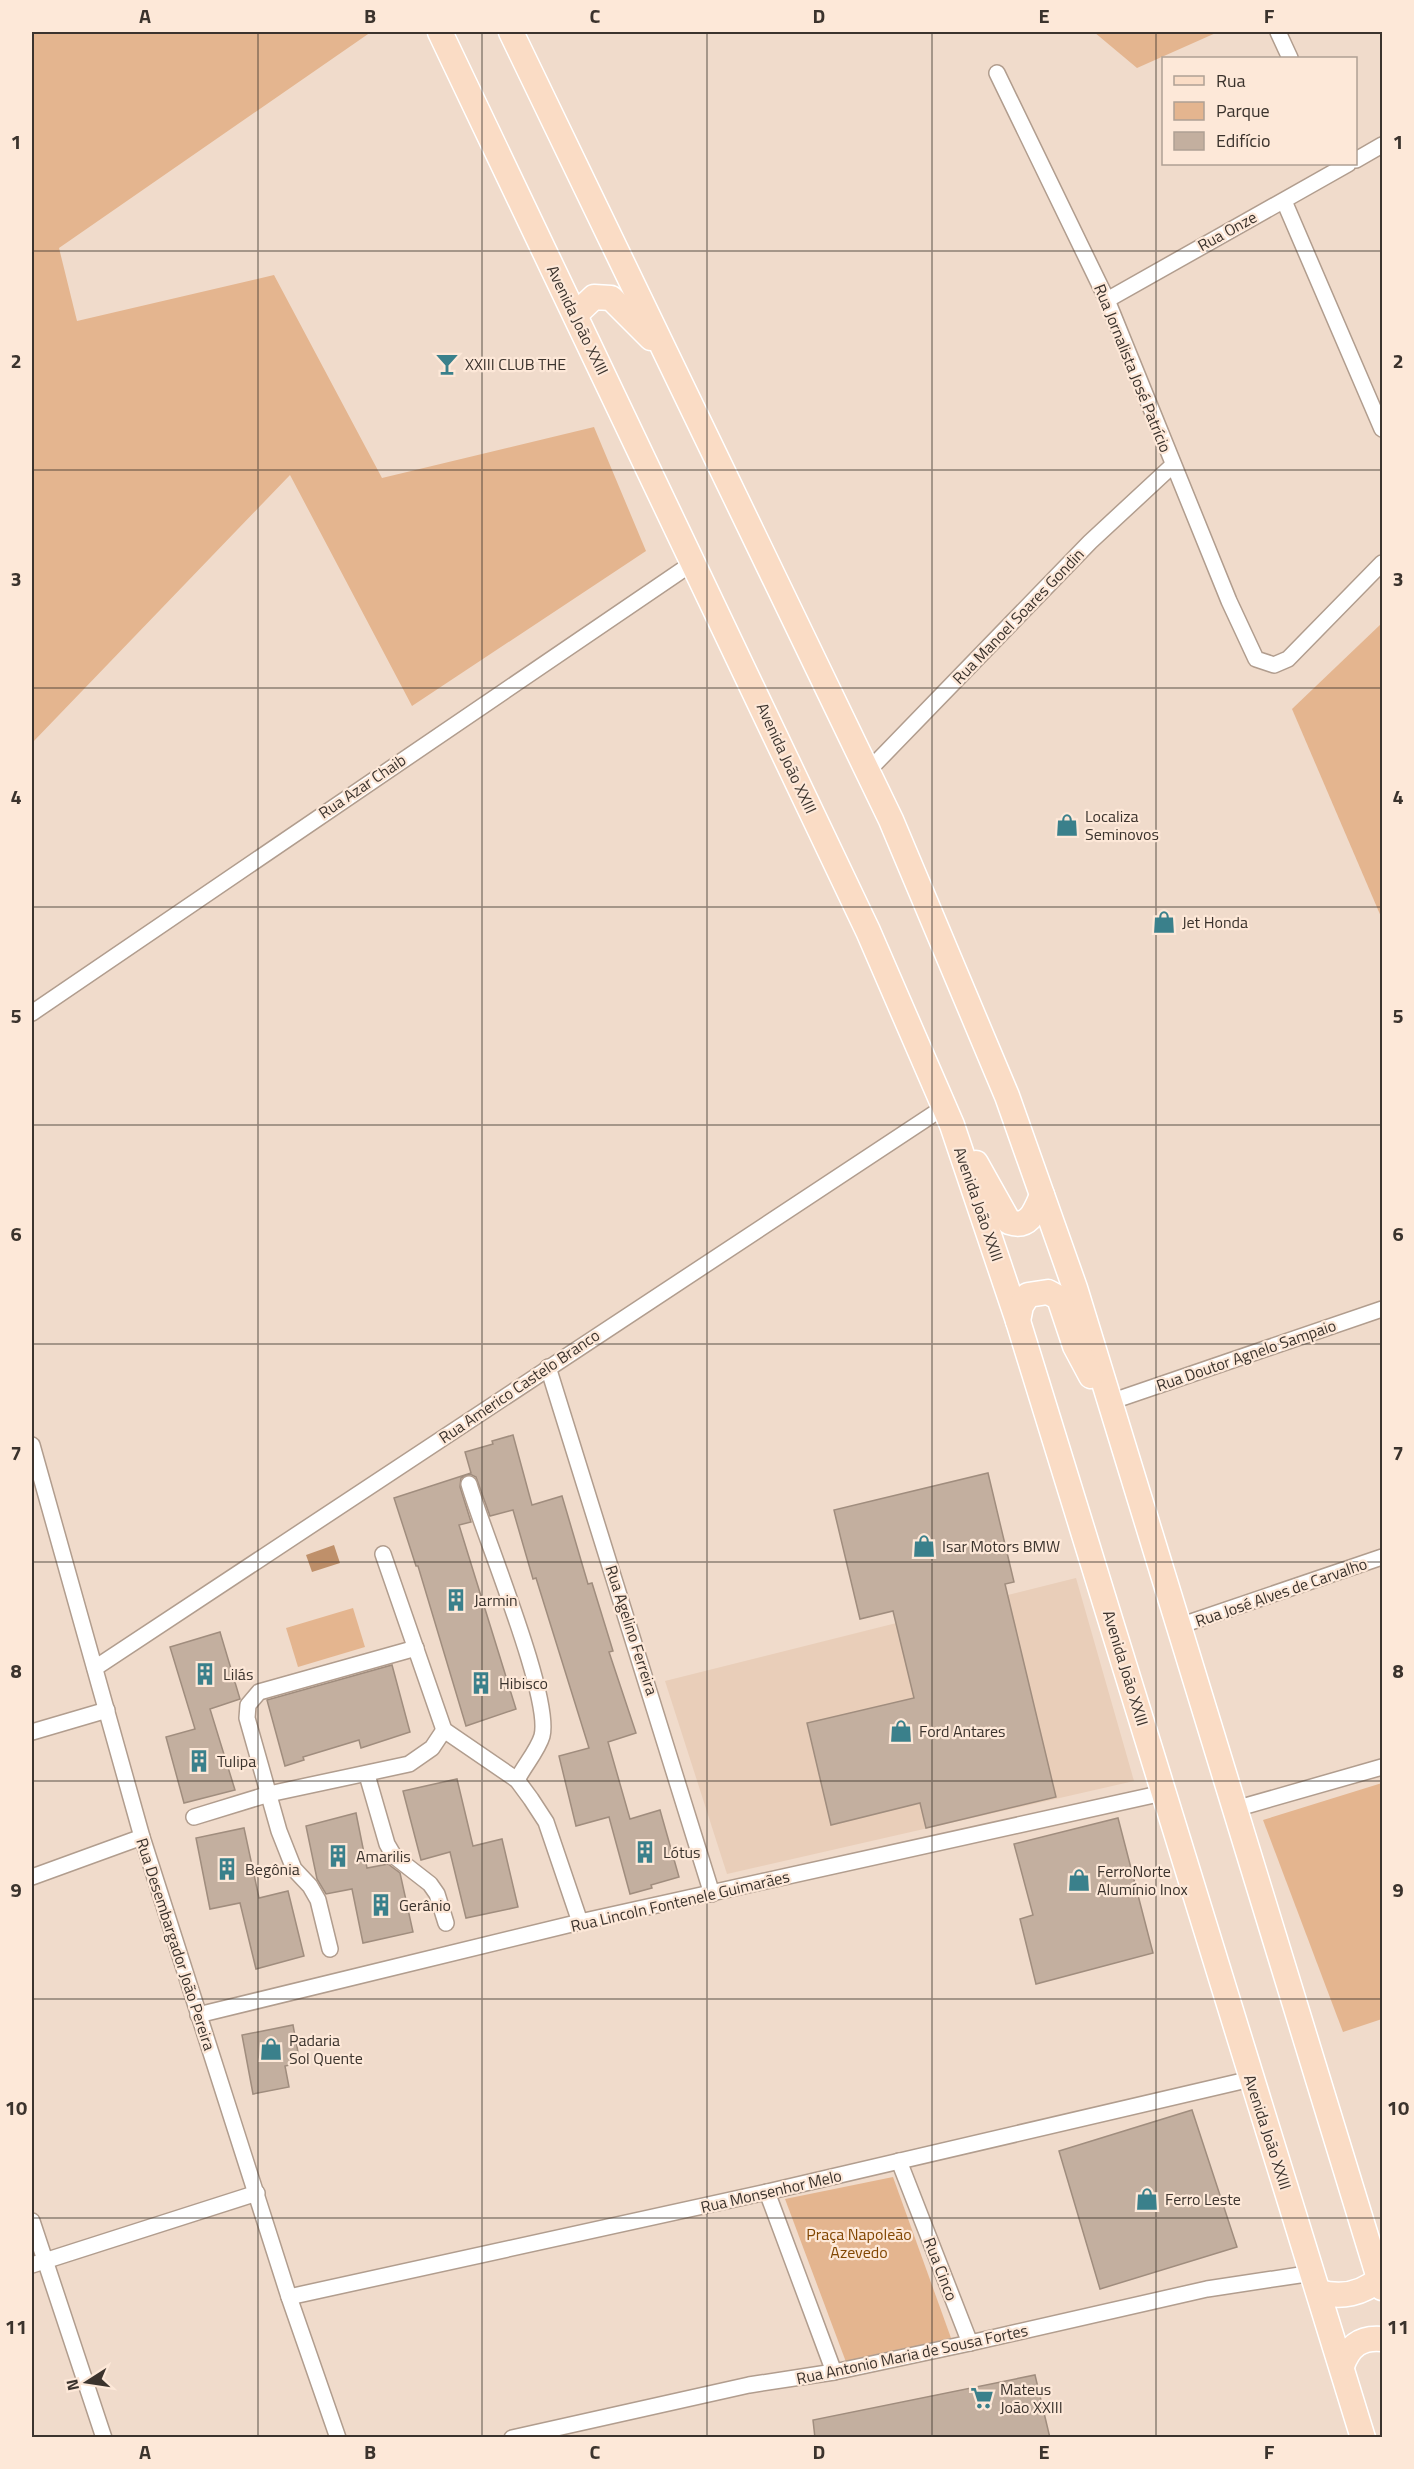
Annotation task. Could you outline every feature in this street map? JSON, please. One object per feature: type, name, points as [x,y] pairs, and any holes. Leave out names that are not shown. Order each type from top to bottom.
[{"type":"main road","name":"Avenida João XXIII","points":[[440,32],[868,931],[948,1116],[1018,1321],[1363,2438]]},
{"type":"main road","points":[[512,32],[868,771],[929,906],[1007,1096],[1110,1402],[1381,2283],[1350,2294],[1338,2295],[1316,2283]]},
{"type":"main road","points":[[576,314],[594,297],[611,298],[664,350]]},
{"type":"main road","points":[[948,1116],[989,1183],[1009,1222],[1018,1225],[1028,1221],[1042,1195]]},
{"type":"main road","points":[[1018,1321],[1021,1306],[1028,1295],[1048,1292],[1059,1298],[1074,1346],[1085,1368],[1110,1402]]},
{"type":"main road","points":[[1342,2366],[1346,2354],[1358,2343],[1366,2339],[1383,2339]]},
{"type":"street","points":[[1278,32],[1290,57]]},
{"type":"street","name":"Rua Jornalista José Patrício","points":[[997,73],[1107,300],[1173,465],[1250,650],[1256,658],[1264,663],[1281,663],[1298,652],[1383,563]]},
{"type":"street","points":[[1357,159],[1383,145]]},
{"type":"street","name":"Rua Onze","points":[[1107,300],[1235,226],[1284,201],[1342,165]]},
{"type":"street","points":[[1284,201],[1383,429]]},
{"type":"street","name":"Rua Manoel Soares Gondin","points":[[868,771],[1090,542],[1173,465]]},
{"type":"street","name":"Rua Azar Chaib","points":[[32,1013],[694,562]]},
{"type":"street","name":"Rua Americo Castelo Branco","points":[[95,1668],[548,1367],[948,1116]]},
{"type":"street","name":"Rua Doutor Agnelo Sampaio","points":[[1110,1402],[1383,1309]]},
{"type":"street","name":"Rua Agelino Ferreira","points":[[548,1367],[712,1894]]},
{"type":"street","name":"Rua Desembargador João Pereira","points":[[32,1445],[36,1478],[95,1668],[142,1837],[289,2298],[338,2438]]},
{"type":"street","points":[[469,1484],[533,1671],[543,1710],[542,1736],[517,1780]]},
{"type":"street","points":[[383,1554],[444,1730],[517,1780],[546,1822],[580,1922]]},
{"type":"street","name":"Rua José Alves de Carvalho","points":[[1179,1626],[1383,1557]]},
{"type":"street","points":[[330,1949],[318,1900],[287,1854],[247,1718],[252,1697],[259,1692],[416,1648]]},
{"type":"street","points":[[32,1732],[107,1710]]},
{"type":"street","points":[[194,1817],[269,1794],[367,1775],[409,1764],[420,1759],[444,1730]]},
{"type":"street","points":[[1235,1809],[1383,1767]]},
{"type":"street","points":[[367,1775],[387,1844],[394,1856],[430,1884],[437,1894],[446,1923]]},
{"type":"street","name":"Rua Lincoln Fontenele Guimarães","points":[[198,2015],[580,1922],[1163,1793]]},
{"type":"street","points":[[32,1877],[142,1837]]},
{"type":"street","name":"Rua Monsenhor Melo","points":[[289,2298],[899,2162],[1251,2079]]},
{"type":"street","name":"Rua Cinco","points":[[899,2162],[970,2343]]},
{"type":"street","points":[[767,2192],[834,2372]]},
{"type":"street","points":[[38,2263],[257,2193]]},
{"type":"street","points":[[32,2221],[38,2263],[104,2438]]},
{"type":"street","name":"Rua Antonio Maria de Sousa Fortes","points":[[512,2438],[749,2385],[834,2372],[970,2343],[1207,2289],[1316,2283]]},
{"type":"shaded area","points":[[334,1545],[340,1563],[312,1572],[306,1555]]},
{"type":"shaded area","name":"Ford Antares","points":[[1076,1578],[1134,1781],[727,1874],[665,1681]]},
{"type":"green space","points":[[32,32],[371,32],[59,248],[77,321],[274,275],[382,478],[594,427],[646,551],[412,706],[290,475],[32,743]]},
{"type":"green space","points":[[1094,32],[1218,32],[1137,68]]},
{"type":"green space","points":[[1382,623],[1382,919],[1292,709]]},
{"type":"green space","points":[[353,1608],[365,1647],[298,1667],[286,1628]]},
{"type":"green space","points":[[1382,1783],[1382,2019],[1343,2032],[1263,1820]]},
{"type":"green space","name":"Praça Napoleão Azevedo","points":[[893,2177],[951,2338],[846,2362],[785,2199]]},
{"type":"building","points":[[513,1435],[532,1505],[562,1496],[588,1584],[592,1583],[613,1651],[609,1652],[636,1733],[608,1742],[630,1819],[660,1810],[679,1877],[651,1885],[652,1888],[630,1894],[609,1817],[576,1826],[559,1756],[589,1748],[536,1578],[533,1579],[513,1510],[490,1516],[476,1477],[470,1474],[461,1478],[460,1487],[471,1522],[459,1525],[516,1709],[466,1726],[418,1566],[416,1566],[394,1498],[471,1473],[465,1452],[493,1444],[492,1441]]},
{"type":"building","points":[[988,1473],[1014,1582],[1005,1584],[1056,1797],[926,1828],[920,1803],[831,1825],[807,1723],[914,1698],[893,1611],[860,1619],[834,1510]]},
{"type":"building","points":[[220,1632],[240,1699],[210,1709],[235,1790],[184,1803],[166,1737],[195,1729],[170,1647]]},
{"type":"building","points":[[392,1665],[410,1732],[361,1748],[359,1740],[303,1757],[304,1760],[285,1766],[267,1700]]},
{"type":"building","points":[[457,1779],[473,1846],[502,1839],[518,1907],[466,1918],[450,1852],[421,1860],[403,1791]]},
{"type":"building","points":[[356,1813],[367,1868],[388,1864],[400,1873],[413,1932],[363,1943],[352,1889],[326,1894],[317,1879],[306,1826]]},
{"type":"building","name":"FerroNorte Alumínio Inox","points":[[1118,1818],[1153,1953],[1036,1984],[1020,1919],[1033,1915],[1014,1844]]},
{"type":"building","points":[[244,1828],[259,1898],[288,1891],[304,1956],[256,1969],[240,1903],[210,1909],[196,1838]]},
{"type":"building","name":"Padaria Sol Quente","points":[[293,2025],[300,2063],[285,2066],[289,2087],[253,2094],[242,2035]]},
{"type":"building","name":"Ferro Leste","points":[[1192,2110],[1237,2247],[1100,2289],[1059,2151]]},
{"type":"building","name":"Mateus João XXIII","points":[[1035,2375],[1050,2438],[815,2438],[813,2420]]},
{"type":"place","name":"XXIII CLUB THE","points":[[447,364]]},
{"type":"place","name":"Localiza Seminovos","points":[[1067,825]]},
{"type":"place","name":"Jet Honda","points":[[1164,922]]},
{"type":"place","name":"Isar Motors BMW","points":[[924,1546]]},
{"type":"place","name":"Jarmin","points":[[456,1600]]},
{"type":"place","name":"Lilás","points":[[205,1674]]},
{"type":"place","name":"Hibisco","points":[[481,1683]]},
{"type":"place","name":"Ford Antares","points":[[901,1731]]},
{"type":"place","name":"Tulipa","points":[[199,1761]]},
{"type":"place","name":"Lótus","points":[[645,1852]]},
{"type":"place","name":"Amarilis","points":[[338,1856]]},
{"type":"place","name":"Begônia","points":[[227,1869]]},
{"type":"place","name":"FerroNorte Alumínio Inox","points":[[1079,1880]]},
{"type":"place","name":"Gerânio","points":[[381,1905]]},
{"type":"place","name":"Padaria Sol Quente","points":[[271,2049]]},
{"type":"place","name":"Ferro Leste","points":[[1147,2199]]},
{"type":"place","name":"Mateus João XXIII","points":[[982,2398]]}]
